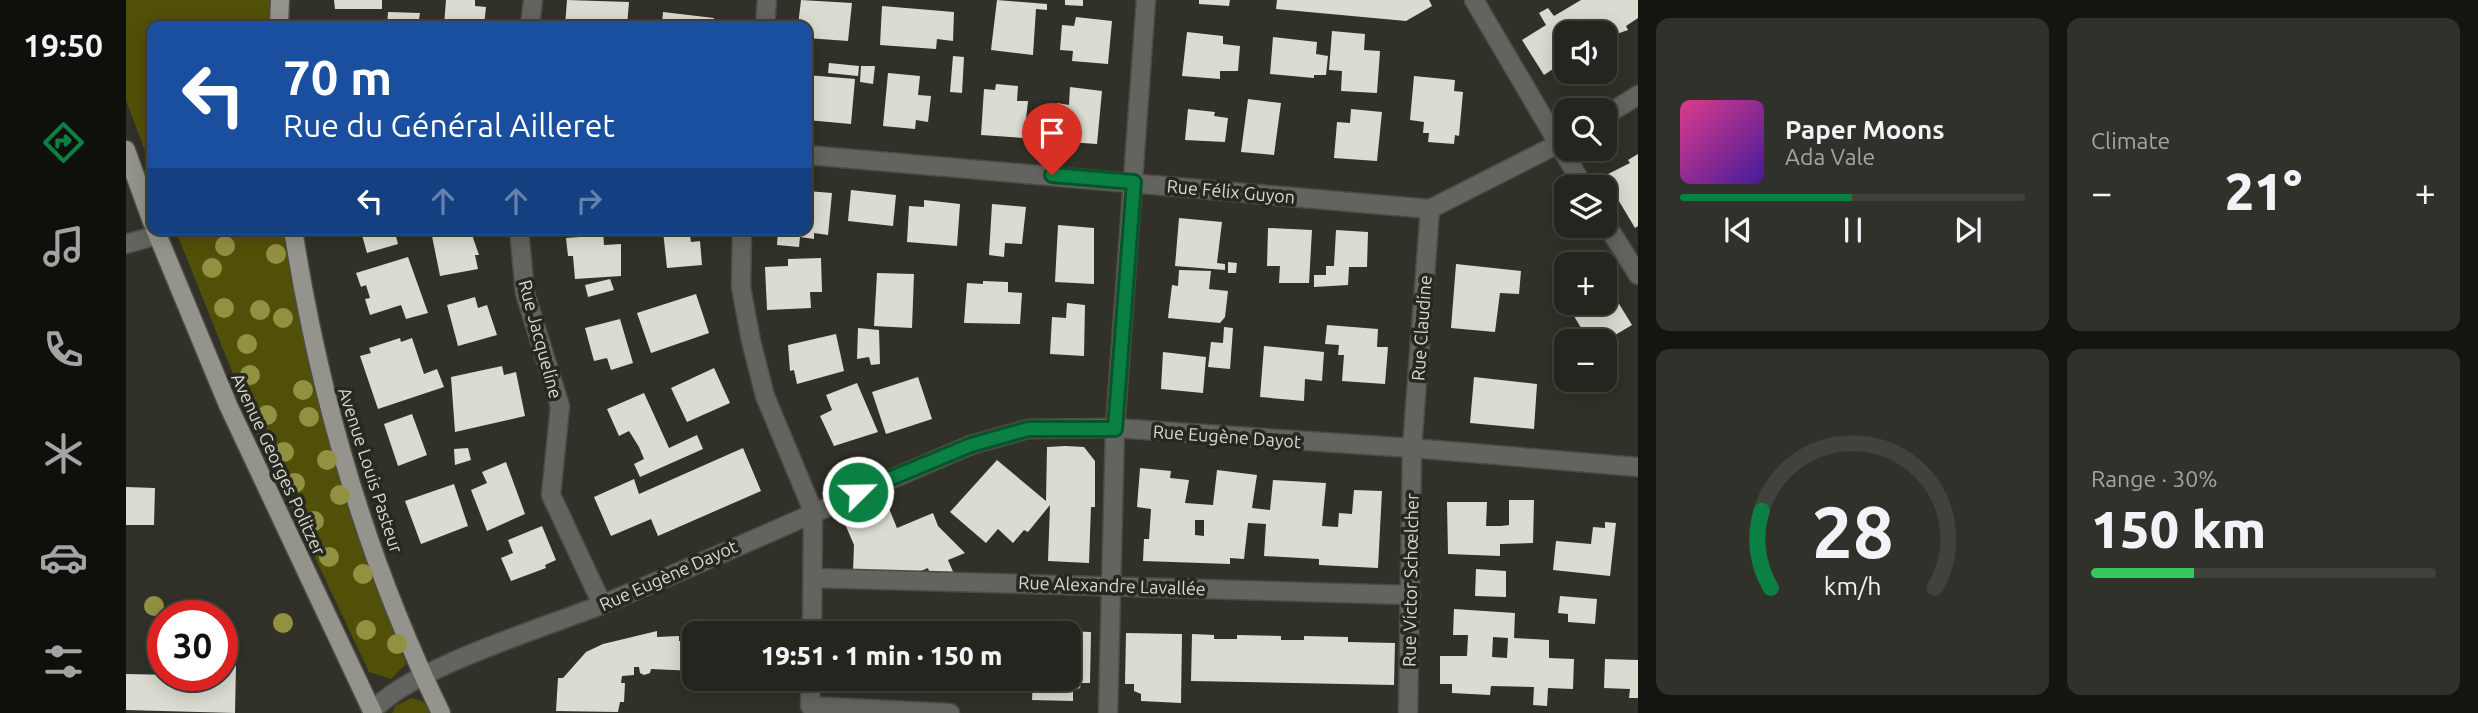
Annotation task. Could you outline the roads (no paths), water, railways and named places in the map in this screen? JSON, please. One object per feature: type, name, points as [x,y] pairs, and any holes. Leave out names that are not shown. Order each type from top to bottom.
[{"type":"main road","points":[[279,21],[280,0]]},
{"type":"main road","name":"Avenue Georges Politzer","points":[[126,150],[147,207]]},
{"type":"main road","name":"Avenue Georges Politzer","points":[[157,235],[228,405],[372,712]]},
{"type":"main road","name":"Avenue Louis Pasteur","points":[[294,235],[321,383],[346,467],[397,614],[441,713]]},
{"type":"street","points":[[531,21],[533,0]]},
{"type":"street","points":[[765,21],[767,0]]},
{"type":"street","points":[[1108,713],[1115,429],[1146,0]]},
{"type":"street","points":[[1474,0],[1554,130]]},
{"type":"street","points":[[1617,108],[1638,95]]},
{"type":"street","points":[[1430,209],[1554,147]]},
{"type":"street","name":"Rue Félix Guyon","points":[[812,155],[1430,209]]},
{"type":"street","name":"Rue Claudine","points":[[1412,447],[1430,209]]},
{"type":"street","points":[[126,244],[147,233]]},
{"type":"street","name":"Rue Jacqueline","points":[[520,235],[525,293],[560,405],[551,495],[602,604]]},
{"type":"street","points":[[742,235],[741,287],[765,396],[813,511],[812,621]]},
{"type":"street","points":[[1615,238],[1638,275]]},
{"type":"street","name":"Rue Eugène Dayot","points":[[372,712],[382,700],[423,676],[602,604],[971,445],[1028,429],[1115,429],[1412,447],[1638,467]]},
{"type":"street","name":"Rue Victor Schœlcher","points":[[1408,713],[1412,447]]},
{"type":"street","name":"Rue Alexandre Lavallée","points":[[813,578],[1411,595]]},
{"type":"street","points":[[811,691],[810,706],[950,713]]}]
